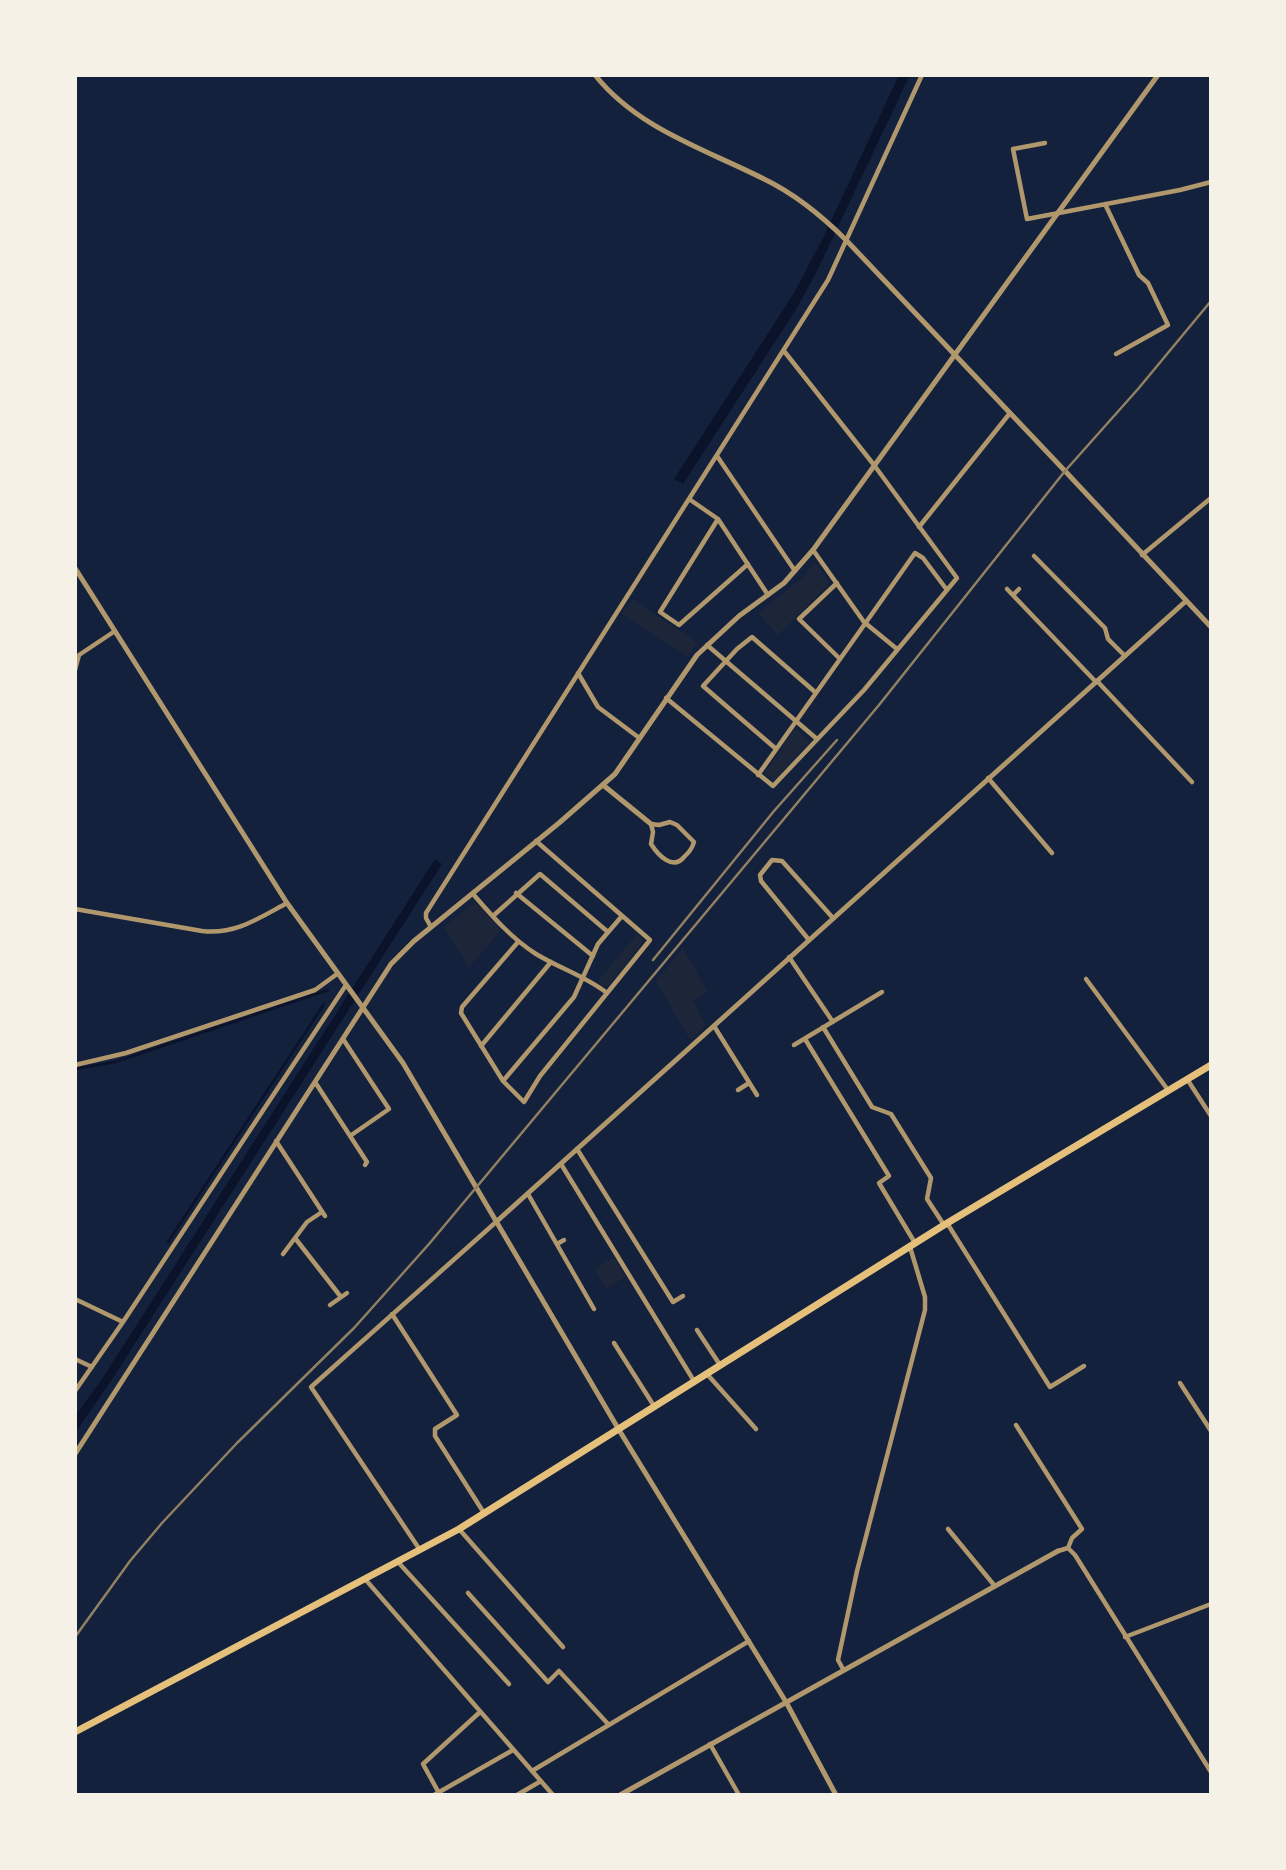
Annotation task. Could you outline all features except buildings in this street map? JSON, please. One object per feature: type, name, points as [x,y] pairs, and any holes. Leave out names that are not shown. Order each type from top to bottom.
[{"type":"main road","points":[[75,1732],[459,1529],[912,1244],[1211,1065]]},
{"type":"street","points":[[595,75],[620,102],[655,127],[766,179],[792,195],[840,234],[1211,628]]},
{"type":"street","points":[[431,927],[426,913],[828,280],[922,75]]},
{"type":"street","points":[[75,1454],[400,954],[603,785],[623,764],[638,737],[683,673],[707,645],[795,572],[813,551],[1158,75]]},
{"type":"street","points":[[1045,143],[1013,149],[1027,219],[1211,182]]},
{"type":"street","points":[[1105,204],[1139,275],[1148,283],[1168,325],[1116,354]]},
{"type":"street","points":[[666,698],[773,786],[864,690],[957,578],[785,351]]},
{"type":"street","points":[[919,527],[1010,413]]},
{"type":"street","points":[[716,456],[795,572]]},
{"type":"street","points":[[1142,555],[1211,498]]},
{"type":"street","points":[[689,499],[718,519],[768,596]]},
{"type":"street","points":[[718,519],[660,612],[679,625],[748,564]]},
{"type":"street","points":[[813,551],[864,622],[897,649]]},
{"type":"street","points":[[758,775],[915,553],[923,558],[947,590]]},
{"type":"street","points":[[1034,556],[1105,628],[1108,639],[1125,656]]},
{"type":"street","points":[[75,568],[287,903],[403,1063],[619,1430],[786,1702],[836,1795]]},
{"type":"street","points":[[75,583],[83,580]]},
{"type":"street","points":[[836,583],[799,619],[839,658]]},
{"type":"street","points":[[1007,589],[1192,782]]},
{"type":"street","points":[[1013,595],[1019,589]]},
{"type":"street","points":[[420,1550],[311,1387],[528,1195],[1186,601]]},
{"type":"street","points":[[75,670],[79,655],[115,631]]},
{"type":"street","points":[[775,748],[703,687],[725,661],[752,637],[815,692]]},
{"type":"street","points":[[707,645],[817,739]]},
{"type":"street","points":[[578,673],[598,707],[638,737]]},
{"type":"street","points":[[988,778],[1052,853]]},
{"type":"street","points":[[603,785],[650,824],[653,832],[652,848],[671,863],[681,862],[693,847],[692,838],[670,822],[650,824]]},
{"type":"street","points":[[653,832],[659,825]]},
{"type":"street","points":[[518,942],[461,1013],[503,1081],[524,1102],[540,1076],[650,940],[536,841]]},
{"type":"street","points":[[808,940],[761,881],[760,875],[772,860],[782,861],[833,918]]},
{"type":"street","points":[[493,916],[540,874],[608,932]]},
{"type":"street","points":[[516,893],[593,956]]},
{"type":"street","points":[[473,894],[518,942],[551,962],[584,977],[607,993]]},
{"type":"street","points":[[75,909],[202,931],[222,932],[239,929],[287,903]]},
{"type":"street","points":[[503,1081],[575,997],[598,944],[622,916]]},
{"type":"street","points":[[789,957],[833,1021]]},
{"type":"street","points":[[481,1046],[551,962]]},
{"type":"street","points":[[75,1065],[126,1053],[315,990],[337,974]]},
{"type":"street","points":[[1086,979],[1168,1090]]},
{"type":"street","points":[[75,1391],[348,987]]},
{"type":"street","points":[[794,1045],[882,992]]},
{"type":"street","points":[[714,1026],[757,1095]]},
{"type":"street","points":[[823,1027],[872,1107],[891,1114],[931,1178],[927,1199],[1050,1387],[1084,1366]]},
{"type":"street","points":[[805,1038],[889,1176],[879,1183],[912,1244],[925,1297],[925,1310],[857,1571],[838,1660],[843,1669]]},
{"type":"street","points":[[343,1039],[389,1109],[350,1136]]},
{"type":"street","points":[[1187,1079],[1211,1116]]},
{"type":"street","points":[[315,1082],[367,1162],[365,1165]]},
{"type":"street","points":[[738,1090],[749,1082]]},
{"type":"street","points":[[276,1141],[323,1214],[307,1222],[284,1254]]},
{"type":"street","points":[[577,1149],[673,1302],[683,1296]]},
{"type":"street","points":[[561,1164],[695,1382]]},
{"type":"street","points":[[528,1195],[594,1309]]},
{"type":"street","points":[[295,1238],[341,1297]]},
{"type":"street","points":[[557,1244],[564,1240]]},
{"type":"street","points":[[330,1305],[347,1293]]},
{"type":"street","points":[[75,1299],[123,1322]]},
{"type":"street","points":[[392,1314],[457,1415],[435,1429],[435,1436],[484,1514]]},
{"type":"street","points":[[697,1330],[720,1366]]},
{"type":"street","points":[[614,1343],[654,1407]]},
{"type":"street","points":[[75,1359],[92,1367]]},
{"type":"street","points":[[707,1374],[757,1429]]},
{"type":"street","points":[[1180,1383],[1211,1431]]},
{"type":"street","points":[[1016,1425],[1082,1529],[1072,1538],[1068,1548]]},
{"type":"street","points":[[459,1529],[563,1647]]},
{"type":"street","points":[[948,1529],[994,1585]]},
{"type":"street","points":[[620,1795],[994,1585],[1068,1548]]},
{"type":"street","points":[[1068,1548],[1075,1555],[1211,1772]]},
{"type":"street","points":[[398,1562],[509,1684]]},
{"type":"street","points":[[365,1579],[553,1795]]},
{"type":"street","points":[[468,1593],[548,1682],[559,1671],[609,1725]]},
{"type":"street","points":[[1125,1637],[1211,1604]]},
{"type":"street","points":[[532,1771],[749,1641]]},
{"type":"street","points":[[480,1712],[423,1764],[437,1794],[513,1750]]},
{"type":"street","points":[[710,1744],[739,1795]]},
{"type":"street","points":[[517,1795],[541,1781]]},
{"type":"shaded area","points":[[899,75],[910,75],[815,275],[795,311],[683,484],[674,479],[794,293],[823,238]]},
{"type":"shaded area","points":[[815,562],[830,583],[778,635],[758,613],[800,580]]},
{"type":"shaded area","points":[[632,599],[698,643],[687,656],[622,614]]},
{"type":"shaded area","points":[[795,728],[810,741],[774,781],[765,773]]},
{"type":"shaded area","points":[[435,859],[442,864],[75,1433],[75,1416],[102,1379]]},
{"type":"shaded area","points":[[476,902],[501,930],[469,967],[444,927]]},
{"type":"shaded area","points":[[637,934],[643,940],[642,944],[608,986],[604,987],[598,981]]},
{"type":"shaded area","points":[[683,948],[708,992],[693,1001],[706,1025],[690,1040],[656,981]]},
{"type":"shaded area","points":[[614,1257],[625,1277],[606,1289],[594,1269]]},
{"type":"waterway","points":[[75,1069],[115,1062],[328,990]]},
{"type":"waterway","points":[[168,1242],[324,1004]]},
{"type":"railway","points":[[75,1637],[130,1561],[162,1523],[237,1443],[354,1328],[429,1244],[879,705],[1065,471],[1211,301]]},
{"type":"railway","points":[[653,960],[774,811],[837,740]]}]
